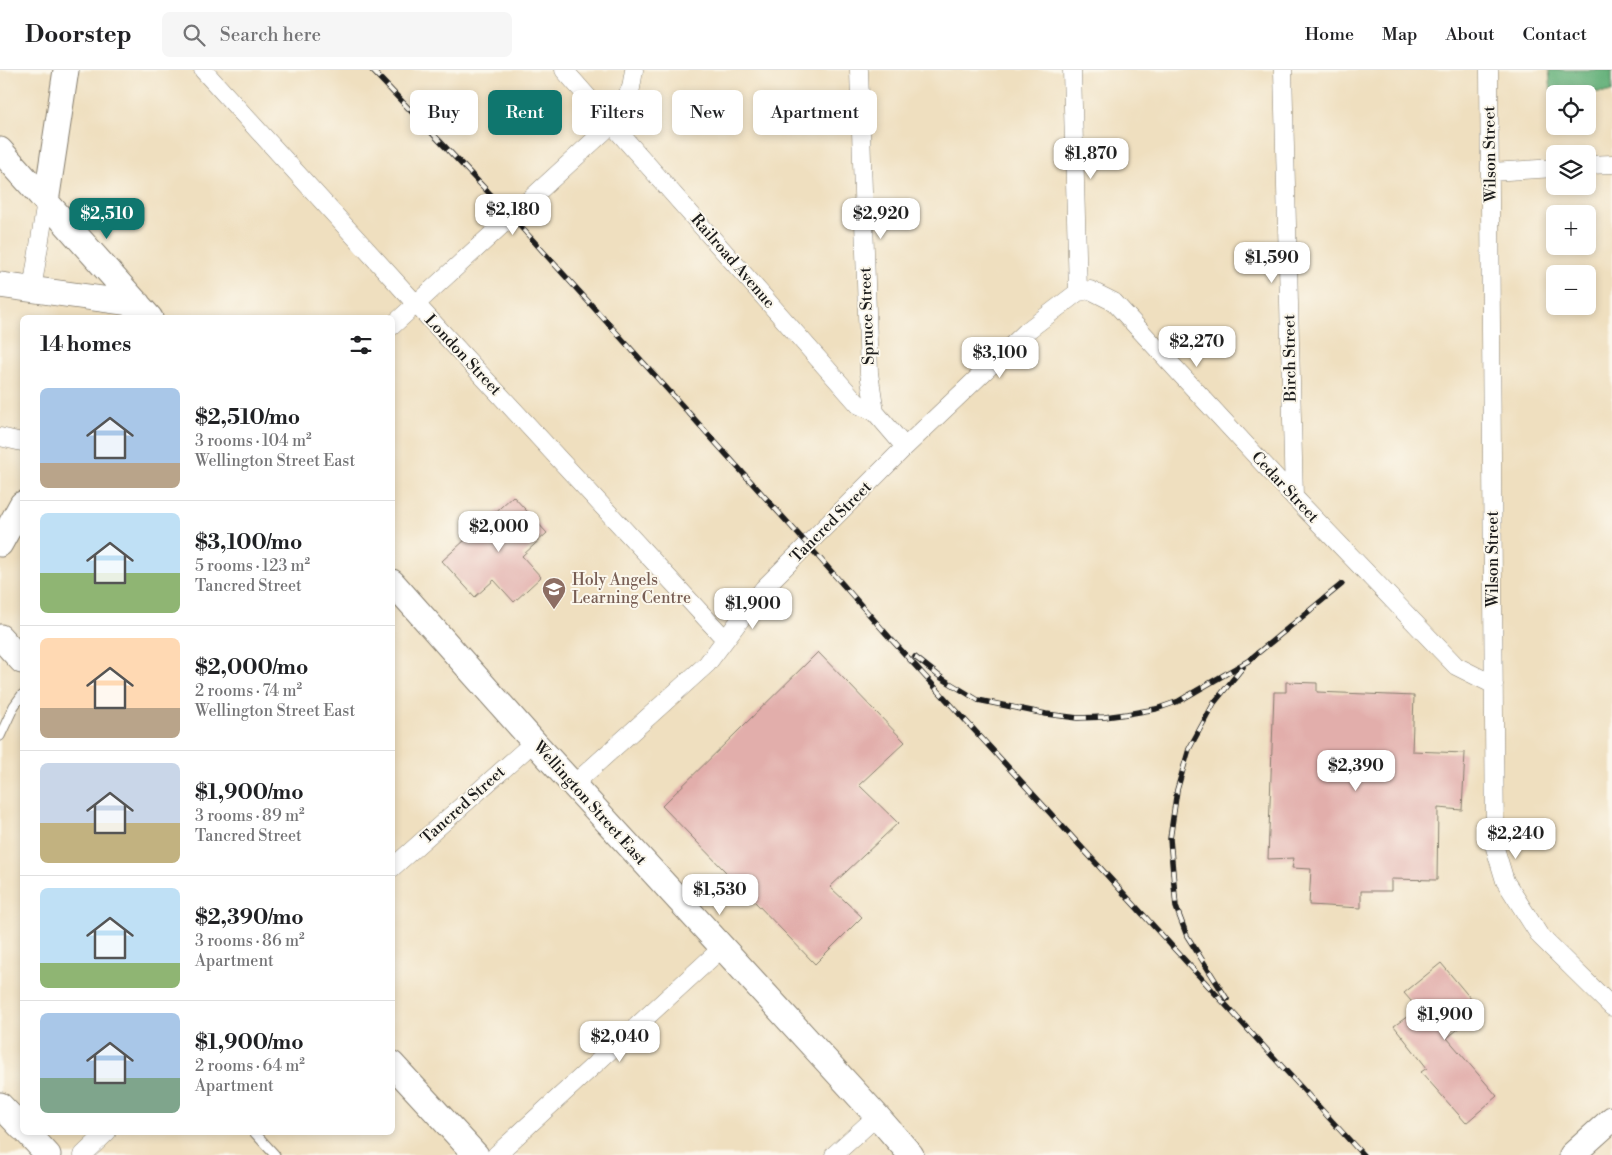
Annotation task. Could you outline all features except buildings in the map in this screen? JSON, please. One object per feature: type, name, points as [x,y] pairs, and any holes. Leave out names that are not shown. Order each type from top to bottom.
[{"type":"main road","points":[[46,202],[66,70]]},
{"type":"main road","points":[[5,161],[46,202],[139,313]]},
{"type":"main road","points":[[0,285],[139,313]]},
{"type":"main road","points":[[0,544],[20,508]]},
{"type":"main road","name":"Wellington Street East","points":[[396,593],[574,784],[911,1155]]},
{"type":"main road","points":[[0,637],[20,658]]},
{"type":"main road","points":[[395,1067],[476,1155]]},
{"type":"main road","points":[[0,1105],[20,1126]]},
{"type":"main road","points":[[1572,1155],[1612,1119]]},
{"type":"main road","points":[[30,1135],[48,1155]]},
{"type":"street","name":"London Street","points":[[203,70],[725,639]]},
{"type":"street","name":"Railroad Avenue","points":[[564,70],[582,90]]},
{"type":"street","points":[[631,90],[634,70]]},
{"type":"street","name":"Spruce Street","points":[[858,70],[869,373],[875,412]]},
{"type":"street","points":[[1072,70],[1078,292]]},
{"type":"street","name":"Birch Street","points":[[1283,70],[1294,497]]},
{"type":"street","name":"Wilson Street","points":[[1489,70],[1495,848],[1506,881],[1540,936],[1612,1007]]},
{"type":"street","points":[[395,323],[600,135]]},
{"type":"street","name":"Railroad Avenue","points":[[622,135],[859,405],[875,412],[905,447]]},
{"type":"street","points":[[1596,165],[1612,164]]},
{"type":"street","points":[[1491,172],[1546,169]]},
{"type":"street","points":[[32,290],[46,202]]},
{"type":"street","name":"Cedar Street","points":[[1078,292],[1090,290],[1114,302],[1294,497],[1456,666],[1494,685]]},
{"type":"street","name":"Tancred Street","points":[[574,784],[707,664],[764,588],[905,447],[1027,331],[1078,292]]},
{"type":"street","points":[[0,437],[20,442]]},
{"type":"street","name":"Tancred Street","points":[[395,865],[534,742]]},
{"type":"street","points":[[496,1155],[722,948]]},
{"type":"street","points":[[834,1155],[877,1116]]},
{"type":"street","points":[[83,1155],[104,1135]]},
{"type":"lane","points":[[0,736],[20,698]]},
{"type":"lane","points":[[257,1135],[275,1155]]},
{"type":"green space","points":[[1549,70],[1612,70],[1612,92],[1596,92],[1596,85],[1550,85]]},
{"type":"railway","points":[[372,70],[511,216],[890,638],[1363,1155]]},
{"type":"railway","points":[[915,657],[943,679],[978,700],[1046,714],[1078,718],[1127,714],[1156,709],[1179,701],[1248,661],[1342,584]]},
{"type":"railway","points":[[1227,999],[1187,936],[1176,907],[1170,839],[1177,790],[1189,749],[1214,703],[1243,667]]},
{"type":"place","name":"Holy Angels Learning Centre","points":[[554,610]]}]
